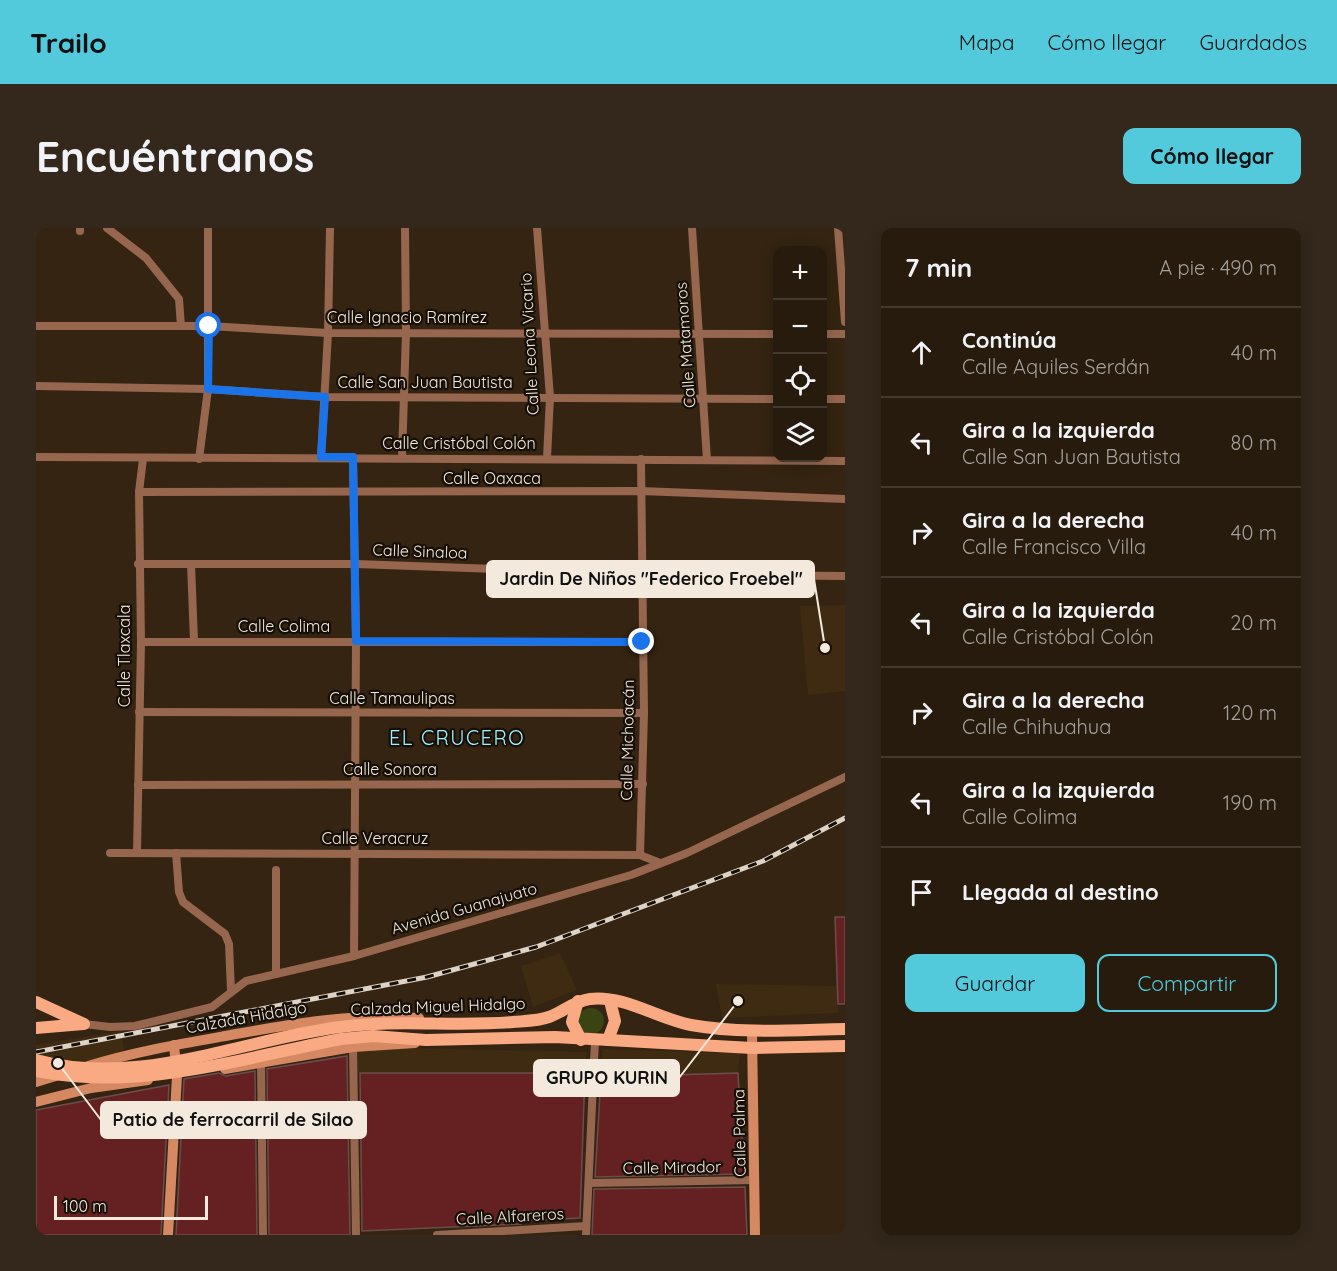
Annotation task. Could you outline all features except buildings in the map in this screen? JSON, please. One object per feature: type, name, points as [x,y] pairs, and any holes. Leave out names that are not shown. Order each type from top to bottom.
[{"type":"main road","name":"Calzada Miguel Hidalgo","points":[[242,1052],[339,1027],[512,1022],[549,1017],[578,1002],[590,999],[639,1007],[689,1024],[752,1031],[845,1029]]},
{"type":"main road","points":[[602,1040],[615,1021],[610,1001]]},
{"type":"main road","points":[[36,1002],[84,1024]]},
{"type":"main road","points":[[578,1002],[572,1022],[581,1040]]},
{"type":"main road","points":[[36,1028],[84,1024]]},
{"type":"main road","name":"Calzada Miguel Hidalgo","points":[[242,1052],[373,1036],[426,1040],[555,1037],[752,1048],[845,1046]]},
{"type":"main road","points":[[36,1060],[78,1067],[115,1069],[156,1066],[242,1052]]},
{"type":"main road","points":[[36,1071],[82,1078],[117,1080],[165,1074],[242,1052]]},
{"type":"street","points":[[107,228],[146,258],[179,298],[181,326]]},
{"type":"street","points":[[199,459],[208,389],[208,228]]},
{"type":"street","points":[[321,457],[328,333],[330,228]]},
{"type":"street","points":[[402,457],[406,332],[405,228]]},
{"type":"street","name":"Calle Leona Vicario","points":[[537,228],[550,397],[547,458]]},
{"type":"street","name":"Calle Matamoros","points":[[692,228],[707,460]]},
{"type":"street","points":[[838,228],[845,322]]},
{"type":"street","points":[[36,321],[46,324]]},
{"type":"street","name":"Calle Ignacio Ramírez","points":[[36,326],[46,324],[209,326],[328,333],[773,334]]},
{"type":"street","points":[[827,334],[845,334]]},
{"type":"street","name":"Calle San Juan Bautista","points":[[36,386],[208,389],[325,397],[773,399]]},
{"type":"street","points":[[827,399],[845,399]]},
{"type":"street","name":"Calle Cristóbal Colón","points":[[36,457],[199,459],[402,457],[845,461]]},
{"type":"street","points":[[353,457],[356,494],[354,956]]},
{"type":"street","name":"Calle Tlaxcala","points":[[137,853],[141,642],[138,564],[139,492],[143,459]]},
{"type":"street","name":"Calle Michoacán","points":[[640,855],[644,713],[641,459]]},
{"type":"street","name":"Calle Oaxaca","points":[[139,492],[356,494],[640,491],[845,499]]},
{"type":"street","name":"Calle Sinaloa","points":[[138,564],[356,564],[641,574],[845,576]]},
{"type":"street","points":[[191,564],[194,641]]},
{"type":"street","name":"Calle Colima","points":[[141,642],[642,642]]},
{"type":"street","name":"Calle Tamaulipas","points":[[140,712],[644,713]]},
{"type":"street","name":"Avenida Guanajuato","points":[[84,1024],[110,1027],[135,1026],[212,1007],[246,981],[354,956],[631,874],[687,853],[845,777]]},
{"type":"street","name":"Calle Sonora","points":[[138,785],[643,784]]},
{"type":"street","name":"Calle Veracruz","points":[[110,852],[640,855]]},
{"type":"street","points":[[176,853],[179,892],[183,902],[225,934],[229,944],[231,991]]},
{"type":"street","points":[[640,855],[660,863]]},
{"type":"street","points":[[276,870],[276,974]]},
{"type":"street","name":"Calzada Hidalgo","points":[[36,1082],[122,1055],[312,1021],[364,1016],[467,1022]]},
{"type":"street","name":"Calle Palma","points":[[752,1031],[754,1235]]},
{"type":"street","name":"Calzada Miguel Hidalgo","points":[[36,1102],[122,1084],[261,1064],[353,1047],[412,1044],[426,1040]]},
{"type":"street","points":[[586,1231],[602,1040]]},
{"type":"street","points":[[168,1235],[177,1076],[174,1045]]},
{"type":"street","points":[[353,1047],[356,1235]]},
{"type":"street","points":[[122,1055],[122,1084]]},
{"type":"street","points":[[261,1064],[263,1235]]},
{"type":"street","name":"Calle Mirador","points":[[590,1183],[755,1180]]},
{"type":"street","name":"Calle Alfareros","points":[[436,1235],[586,1231]]},
{"type":"shaded area","points":[[845,605],[845,691],[808,695],[800,606]]},
{"type":"shaded area","points":[[560,953],[577,990],[533,1007],[521,966]]},
{"type":"shaded area","points":[[716,984],[837,986],[838,1013],[722,1018]]},
{"type":"shaded area","points":[[121,1031],[124,1050],[36,1077],[36,1045]]},
{"type":"shaded area","points":[[353,1047],[587,1052],[585,1073],[354,1073]]},
{"type":"shaded area","points":[[602,1049],[740,1053],[738,1073],[601,1077]]},
{"type":"green space","points":[[591,1008],[601,1011],[604,1021],[601,1031],[591,1034],[581,1031],[578,1021],[581,1011]]},
{"type":"railway","points":[[36,1052],[427,977],[536,947],[763,861],[845,818]]},
{"type":"place","name":"Jardin De Niños \"Federico Froebel\"","points":[[825,648]]},
{"type":"place","name":"GRUPO KURIN","points":[[738,1001]]},
{"type":"place","name":"Patio de ferrocarril de Silao","points":[[58,1063]]},
{"type":"district","name":"EL CRUCERO","points":[[457,738]]},
{"type":"route","points":[[209,326],[208,389],[325,397],[321,457],[353,457],[356,494],[356,641],[642,642]]}]
